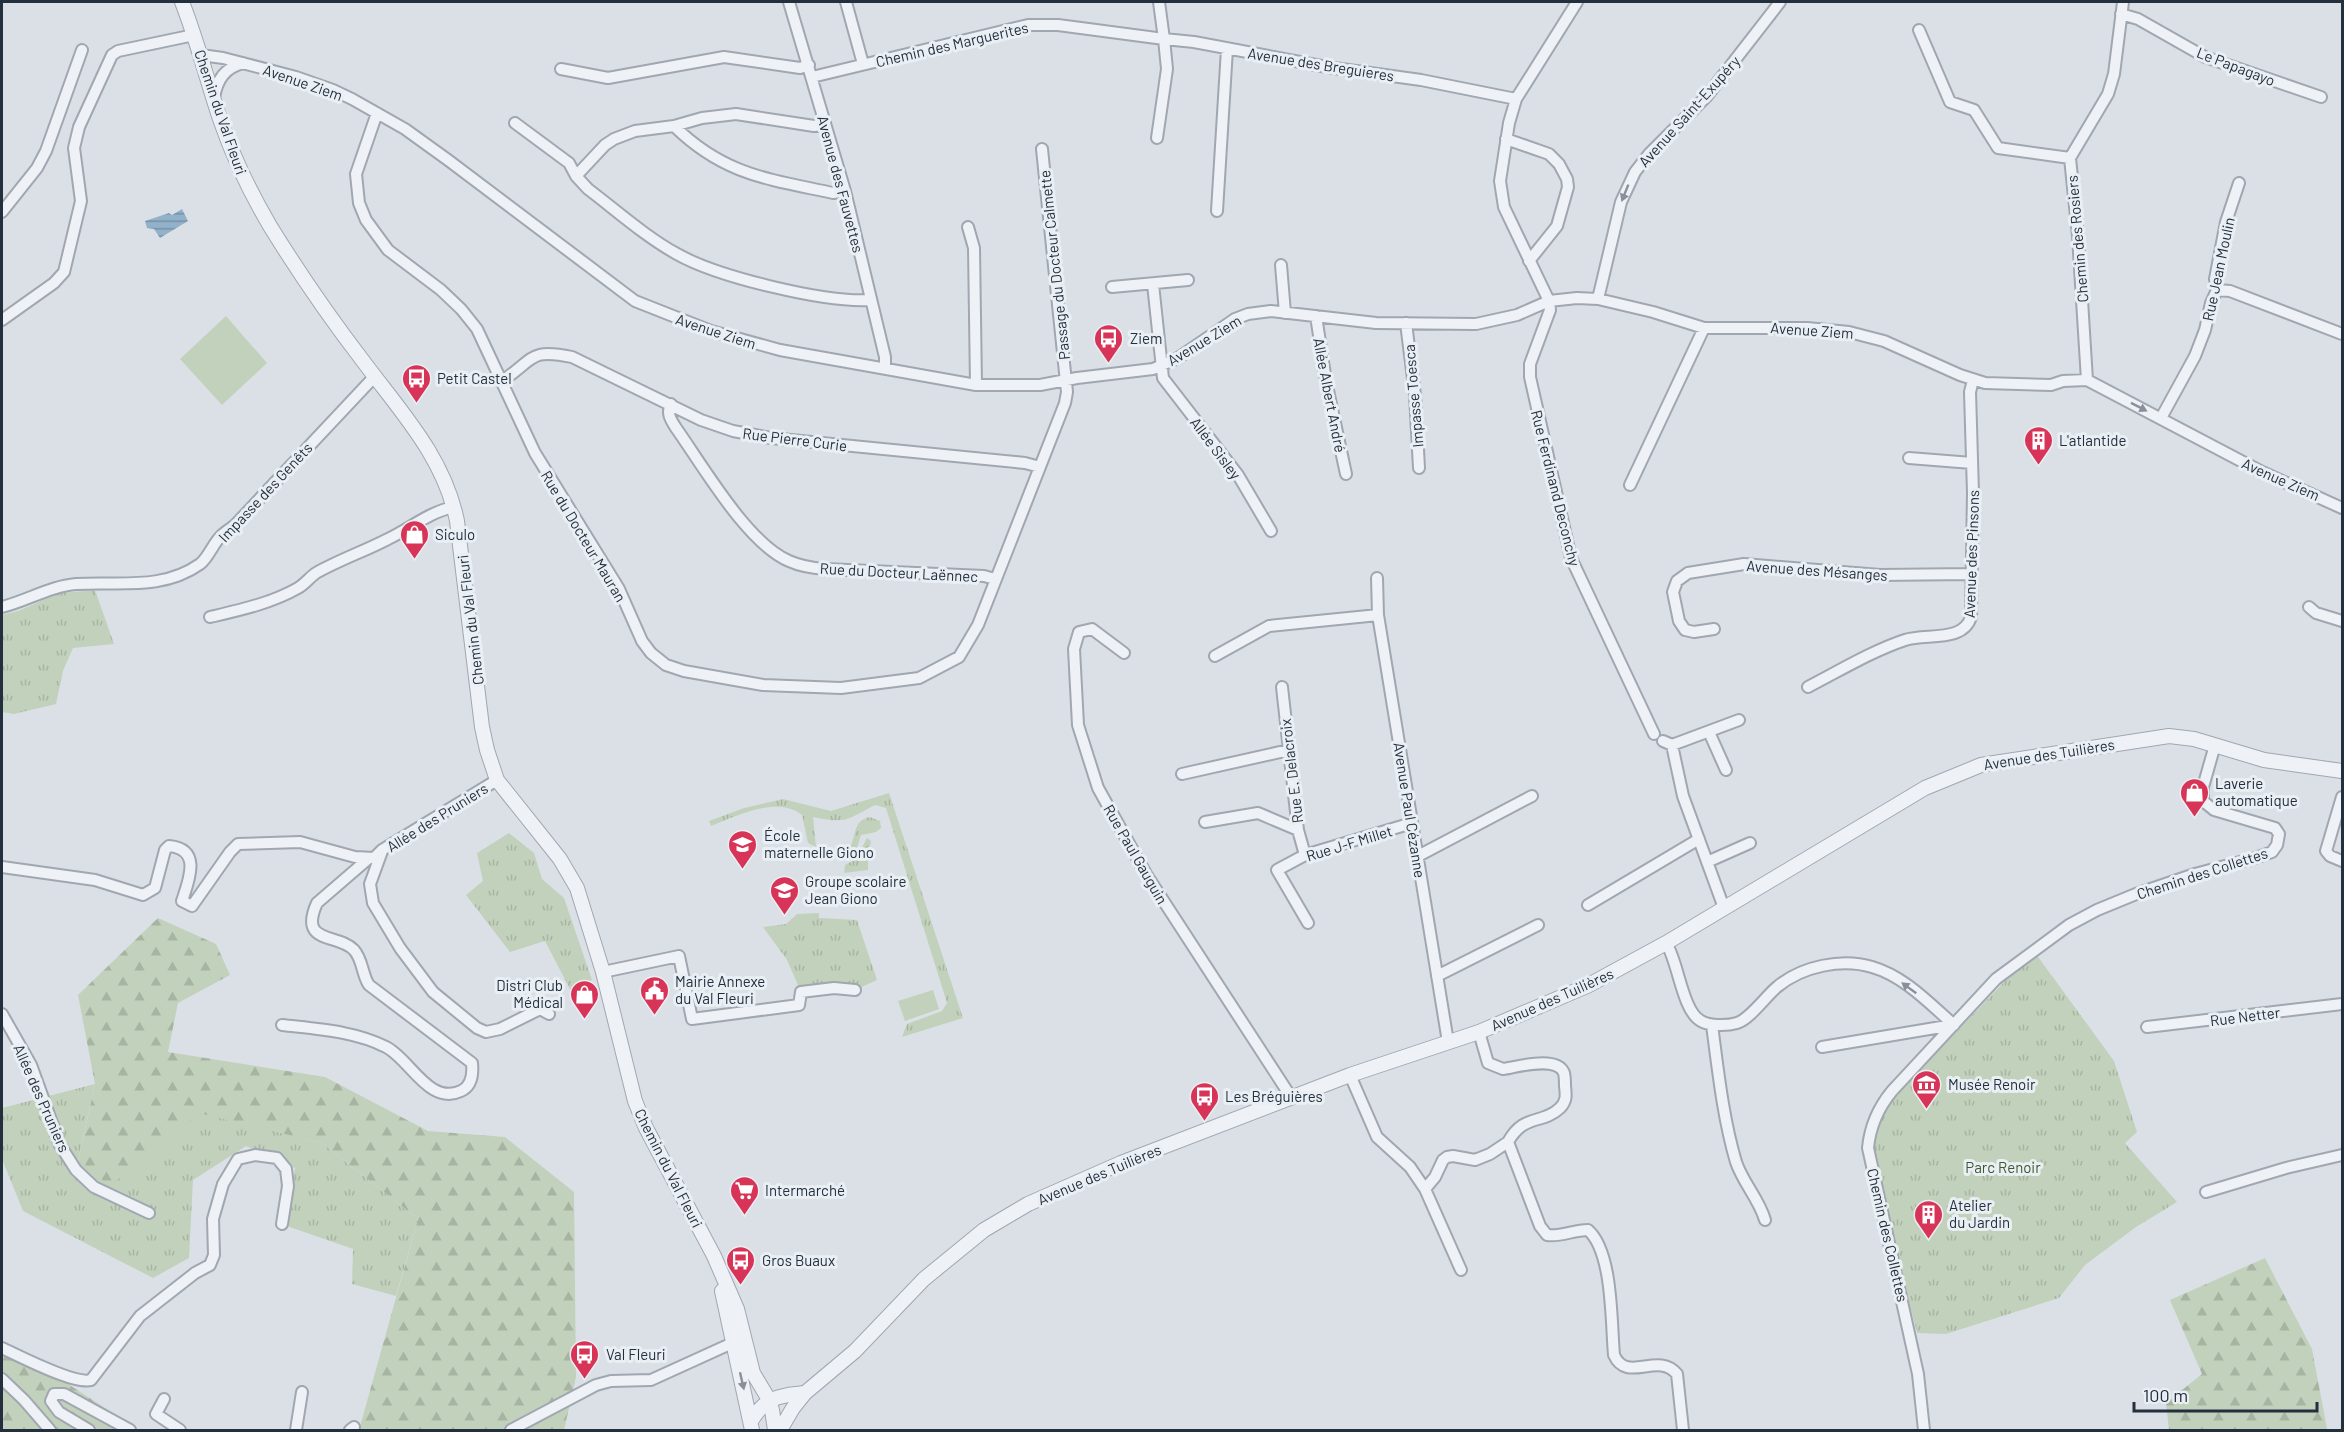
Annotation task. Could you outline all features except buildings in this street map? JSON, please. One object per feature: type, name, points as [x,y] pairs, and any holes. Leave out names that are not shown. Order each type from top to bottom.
[{"type":"street","name":"Chemin du Val Fleuri","points":[[182,2],[244,180],[269,224],[317,297],[426,444],[438,466],[454,507],[482,727],[497,780],[572,876],[582,900],[603,972],[635,1101],[646,1128],[714,1256],[739,1340],[753,1373],[769,1401],[775,1431]]},
{"type":"street","name":"Avenue des Fauvettes","points":[[789,2],[845,191],[885,357],[885,369]]},
{"type":"street","points":[[846,2],[863,64]]},
{"type":"street","points":[[1157,138],[1167,69],[1159,2]]},
{"type":"street","points":[[1549,301],[1501,197],[1500,171],[1516,99],[1577,2]]},
{"type":"street","name":"Avenue Saint-Exupéry","points":[[1598,299],[1621,202],[1635,172],[1649,154],[1707,96],[1780,2]]},
{"type":"street","name":"Chemin des Rosiers","points":[[2087,380],[2079,236],[2070,158],[2108,94],[2114,74],[2123,2]]},
{"type":"street","name":"Le Papagayo","points":[[2121,14],[2138,20],[2205,57],[2321,97]]},
{"type":"street","name":"Chemin des Marguerites","points":[[812,77],[1028,25],[1058,25],[1164,39]]},
{"type":"street","points":[[1919,30],[1950,102],[1974,110],[1998,148],[2070,158]]},
{"type":"street","points":[[2,320],[54,283],[64,272],[81,201],[74,148],[79,128],[112,55],[118,51],[194,35]]},
{"type":"street","name":"Avenue des Breguieres","points":[[1164,39],[1194,42],[1516,99]]},
{"type":"street","points":[[1217,211],[1227,49]]},
{"type":"street","points":[[2,212],[37,168],[46,151],[82,50]]},
{"type":"street","name":"Avenue Ziem","points":[[201,55],[243,63],[333,90],[377,113],[448,160],[617,288],[645,306],[711,331],[780,350],[976,385],[1021,386],[1160,366],[1178,358],[1235,319],[1259,312],[1316,315],[1376,322],[1476,324],[1517,315],[1549,301],[1577,298],[1598,299],[1653,312],[1704,328],[1807,328],[1849,332],[1884,341],[1972,380],[1997,385],[2051,385],[2064,381],[2087,380],[2262,472],[2343,508]]},
{"type":"street","points":[[561,69],[608,78],[724,57],[800,68],[809,65]]},
{"type":"street","points":[[214,98],[218,80],[232,66],[243,63]]},
{"type":"street","name":"Rue du Docteur Mauran","points":[[377,113],[356,174],[359,203],[366,220],[388,250],[441,290],[461,309],[477,329],[535,453],[620,589],[642,641],[651,653],[666,665],[684,671],[763,685],[841,688],[919,678],[959,657],[978,626],[1065,403],[1066,380]]},
{"type":"street","points":[[576,176],[614,139],[635,131],[736,114],[814,126],[825,124]]},
{"type":"street","points":[[515,123],[569,163],[576,176],[588,189],[674,252],[688,259],[753,281],[791,290],[832,297],[871,300]]},
{"type":"street","points":[[674,126],[711,158],[732,168],[760,177],[833,193],[845,191]]},
{"type":"street","points":[[1506,139],[1550,154],[1568,179],[1568,187],[1554,232],[1529,261]]},
{"type":"street","name":"Passage du Docteur Calmette","points":[[1042,149],[1066,380]]},
{"type":"street","name":"Rue Jean Moulin","points":[[2161,418],[2195,356],[2205,330],[2211,303],[2217,290],[2215,279],[2226,222],[2239,183]]},
{"type":"street","points":[[968,227],[974,248],[976,385]]},
{"type":"street","points":[[1281,265],[1285,313]]},
{"type":"street","points":[[1112,287],[1188,280]]},
{"type":"street","points":[[1153,284],[1160,366]]},
{"type":"street","points":[[2217,290],[2230,291],[2343,334]]},
{"type":"street","name":"Rue Ferdinand Deconchy","points":[[1549,301],[1550,310],[1530,364],[1530,377],[1571,558],[1663,740],[1724,908]]},
{"type":"street","name":"Allée Albert André","points":[[1316,315],[1326,381],[1346,474]]},
{"type":"street","name":"Impasse Toesca","points":[[1406,323],[1415,395],[1419,468]]},
{"type":"street","points":[[1629,484],[1704,328]]},
{"type":"street","name":"Rue Pierre Curie","points":[[502,381],[532,356],[556,354],[572,357],[701,420],[749,435],[1040,466]]},
{"type":"street","name":"Allée Sisley","points":[[1160,366],[1163,378],[1238,475],[1271,531]]},
{"type":"street","name":"Impasse des Genêts","points":[[2,607],[75,584],[116,585],[167,580],[202,562],[222,535],[236,524],[375,376]]},
{"type":"street","name":"Avenue des Pinsons","points":[[1808,687],[1906,640],[1962,632],[1969,625],[1971,617],[1970,392],[1972,380]]},
{"type":"street","name":"Rue du Docteur Laënnec","points":[[671,405],[670,418],[676,428],[745,525],[774,553],[806,567],[878,573],[984,576],[995,579]]},
{"type":"street","points":[[1910,458],[1972,463]]},
{"type":"street","points":[[210,617],[242,610],[285,595],[301,587],[316,574],[389,539],[418,520],[440,510],[454,507]]},
{"type":"street","name":"Avenue des Mésanges","points":[[1714,629],[1694,632],[1685,630],[1679,621],[1673,592],[1677,581],[1688,573],[1744,564],[1880,576],[1971,574]]},
{"type":"street","name":"Avenue Paul Cézanne","points":[[1377,578],[1378,615],[1448,1042]]},
{"type":"street","points":[[2309,607],[2316,613],[2343,621]]},
{"type":"street","points":[[1215,656],[1269,626],[1378,615]]},
{"type":"street","name":"Rue Paul Gauguin","points":[[1125,653],[1092,629],[1079,632],[1074,649],[1078,725],[1098,788],[1146,874],[1291,1097]]},
{"type":"street","name":"Rue E. Delacroix","points":[[1282,687],[1298,830],[1305,855]]},
{"type":"street","points":[[1663,740],[1709,732],[1739,720]]},
{"type":"street","points":[[1709,732],[1726,770]]},
{"type":"street","name":"Avenue des Tuilières","points":[[780,1431],[805,1393],[855,1351],[939,1266],[984,1230],[1028,1204],[1107,1169],[1291,1097],[1479,1032],[1587,986],[1666,943],[1924,788],[1981,765],[2158,737],[2194,739],[2264,760],[2343,771]]},
{"type":"street","name":"Chemin des Collettes","points":[[1923,1431],[1918,1374],[1870,1160],[1869,1137],[1884,1101],[1996,979],[2069,925],[2097,910],[2195,873],[2272,852],[2279,840],[2279,834],[2275,828],[2214,810],[2204,801],[2203,787],[2215,745]]},
{"type":"street","points":[[1182,774],[1289,750]]},
{"type":"street","name":"Allée des Pruniers","points":[[2,867],[86,878],[143,895],[155,888],[165,850],[169,846],[177,847],[184,850],[190,862],[191,870],[182,901],[192,906],[238,844],[300,842],[368,859],[374,858],[382,850],[497,780]]},
{"type":"street","points":[[1418,856],[1532,796]]},
{"type":"street","points":[[2343,797],[2326,851],[2330,856],[2343,861]]},
{"type":"street","points":[[1205,822],[1258,813],[1298,830]]},
{"type":"street","name":"Rue J-F Millet","points":[[1308,923],[1276,870],[1305,855],[1412,823]]},
{"type":"street","points":[[1588,905],[1699,839]]},
{"type":"street","points":[[1707,862],[1750,843]]},
{"type":"street","points":[[382,850],[370,884],[373,903],[400,948],[433,992],[477,1028],[486,1032],[500,1029],[540,1009],[549,1014]]},
{"type":"street","points":[[282,1025],[342,1032],[386,1047],[404,1059],[435,1091],[458,1093],[466,1088],[473,1075],[472,1063],[369,985],[364,978],[359,959],[352,949],[347,945],[327,939],[315,930],[313,910],[316,903],[368,859]]},
{"type":"street","points":[[1437,976],[1538,925]]},
{"type":"street","points":[[1666,943],[1691,1010],[1699,1020],[1712,1025],[1738,1023],[1778,986],[1800,973],[1851,962],[1874,967],[1892,975],[1953,1025]]},
{"type":"street","points":[[603,972],[679,956],[692,1019],[799,1005],[801,993],[834,988],[855,990]]},
{"type":"street","name":"Rue Netter","points":[[2147,1027],[2343,1004]]},
{"type":"street","name":"Allée des Pruniers","points":[[2,1014],[31,1065],[60,1145],[76,1170],[94,1187],[149,1213]]},
{"type":"street","points":[[1712,1025],[1722,1094],[1737,1163],[1761,1207],[1765,1220]]},
{"type":"street","points":[[1822,1047],[1953,1025]]},
{"type":"street","points":[[1425,1189],[1447,1157],[1475,1160],[1490,1155],[1508,1142],[1519,1126],[1550,1114],[1564,1103],[1566,1097],[1563,1072],[1559,1066],[1551,1063],[1496,1068],[1488,1064],[1479,1032]]},
{"type":"street","points":[[1350,1075],[1377,1137],[1410,1167],[1425,1189],[1461,1270]]},
{"type":"street","points":[[1508,1142],[1540,1226],[1547,1235],[1558,1236],[1578,1230],[1588,1230],[1596,1236],[1606,1267],[1614,1355],[1618,1364],[1625,1368],[1664,1365],[1672,1368],[1677,1374],[1683,1431]]},
{"type":"street","points":[[2,1348],[58,1372],[84,1381],[91,1380],[140,1316],[195,1273],[210,1265],[214,1255],[213,1219],[223,1184],[238,1159],[255,1155],[277,1158],[286,1169],[288,1186],[282,1224]]},
{"type":"street","points":[[2206,1192],[2286,1167],[2343,1155]]},
{"type":"street","name":"Chemin du Val Fleuri","points":[[739,1340],[752,1426]]},
{"type":"street","points":[[511,1431],[596,1385],[610,1381],[651,1380],[739,1340]]},
{"type":"street","points":[[2,1379],[50,1431]]},
{"type":"street","points":[[296,1431],[302,1392]]},
{"type":"street","name":"Avenue des Tuilières","points":[[769,1401],[805,1393]]},
{"type":"street","points":[[89,1431],[59,1412],[51,1401],[54,1394],[64,1394],[130,1431]]},
{"type":"street","points":[[164,1399],[156,1414],[180,1431]]},
{"type":"street","points":[[752,1426],[762,1405],[769,1401]]},
{"type":"green space","points":[[226,316],[267,363],[222,405],[180,359]]},
{"type":"green space","points":[[95,590],[114,644],[73,648],[63,671],[56,704],[14,714],[2,712],[2,615],[18,611],[60,593]]},
{"type":"green space","points":[[889,793],[963,1018],[902,1037],[907,1024],[942,1011],[947,1003],[886,808],[875,805],[852,817],[839,820],[813,817],[816,847],[808,843],[802,815],[792,809],[769,807],[744,813],[711,826],[709,821],[744,808],[783,799],[831,811]]},
{"type":"green space","points":[[870,817],[880,821],[881,828],[876,832],[861,835],[856,851],[851,852],[849,849],[858,825]]},
{"type":"green space","points":[[509,833],[534,853],[542,879],[564,898],[592,980],[571,991],[545,941],[510,952],[466,895],[483,881],[477,853]]},
{"type":"green space","points":[[867,838],[871,841],[868,870],[844,873],[845,865],[856,859]]},
{"type":"green space","points":[[819,913],[819,918],[857,920],[877,980],[855,990],[801,992],[787,960],[763,927],[786,924],[797,914]]},
{"type":"green space","points":[[158,918],[216,944],[230,975],[178,1003],[168,1052],[325,1077],[428,1131],[505,1137],[574,1192],[576,1377],[564,1430],[359,1430],[418,1219],[322,1143],[199,1113],[134,1171],[109,1184],[77,1166],[95,1084],[78,995]]},
{"type":"green space","name":"Parc Renoir","points":[[2036,954],[2114,1061],[2137,1132],[2125,1143],[2177,1202],[2136,1227],[2085,1265],[2059,1298],[1946,1334],[1917,1333],[1872,1158],[1872,1130],[1888,1103],[2005,981]]},
{"type":"green space","points":[[933,990],[939,1009],[905,1021],[898,1001]]},
{"type":"green space","points":[[95,1084],[77,1165],[134,1171],[199,1112],[322,1143],[418,1219],[396,1296],[352,1284],[353,1249],[284,1225],[295,1168],[246,1146],[193,1180],[189,1258],[153,1278],[23,1211],[2,1159],[2,1108]]},
{"type":"green space","points":[[2265,1258],[2312,1349],[2327,1429],[2169,1430],[2166,1403],[2202,1374],[2170,1300]]},
{"type":"green space","points":[[2,1344],[31,1360],[139,1430],[2,1430]]},
{"type":"water","points":[[182,209],[188,221],[160,238],[154,229],[147,228],[145,221],[169,213],[172,215]]},
{"type":"place","name":"Ziem","points":[[1109,364]]},
{"type":"place","name":"Petit Castel","points":[[416,404]]},
{"type":"place","name":"L'atlantide","points":[[2038,466]]},
{"type":"place","name":"Siculo","points":[[414,560]]},
{"type":"place","name":"Laverie automatique","points":[[2194,818]]},
{"type":"place","name":"École maternelle Giono","points":[[743,870]]},
{"type":"place","name":"Groupe scolaire Jean Giono","points":[[784,916]]},
{"type":"place","name":"Mairie Annexe du Val Fleuri","points":[[654,1016]]},
{"type":"place","name":"Distri Club Médical","points":[[584,1020]]},
{"type":"place","name":"Musée Renoir","points":[[1927,1110]]},
{"type":"place","name":"Les Bréguières","points":[[1204,1122]]},
{"type":"place","name":"Intermarché","points":[[744,1216]]},
{"type":"place","name":"Atelier du Jardin","points":[[1928,1240]]},
{"type":"place","name":"Gros Buaux","points":[[741,1286]]},
{"type":"place","name":"Val Fleuri","points":[[585,1380]]}]
